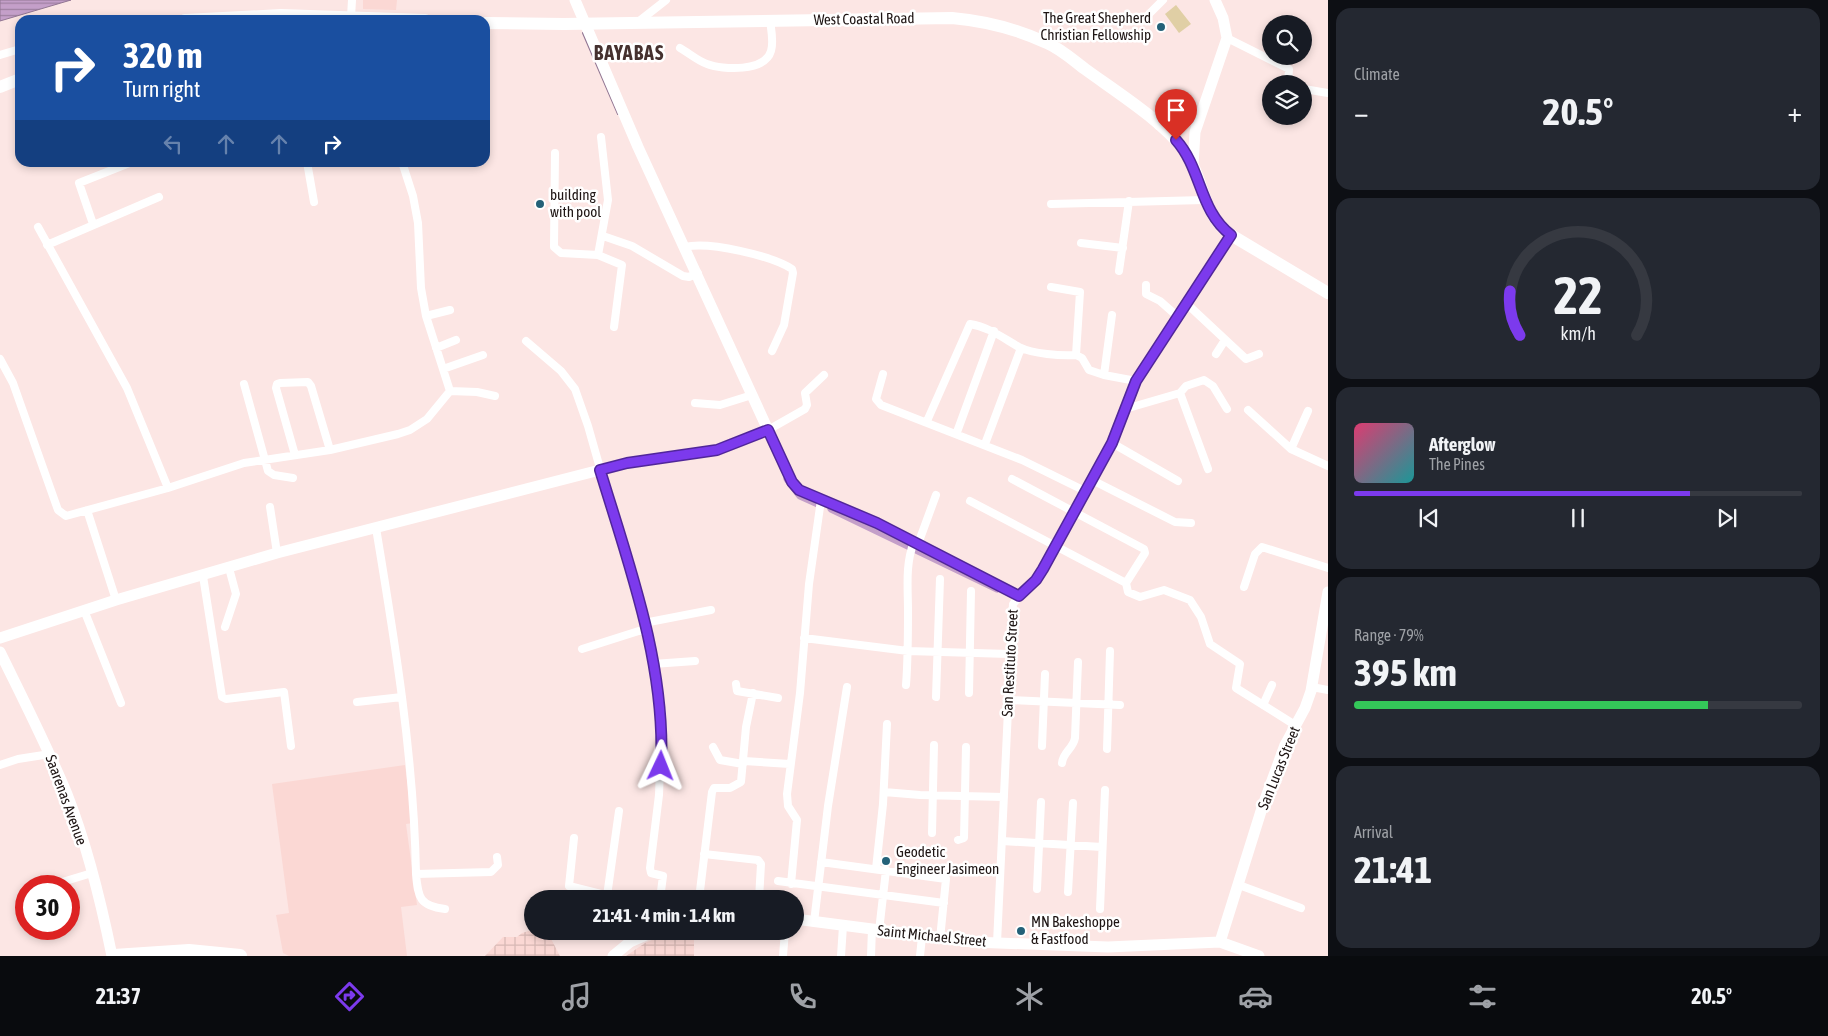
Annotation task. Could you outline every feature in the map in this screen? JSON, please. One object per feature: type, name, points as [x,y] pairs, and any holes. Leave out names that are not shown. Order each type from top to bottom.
[{"type":"highway","points":[[113,956],[189,951],[240,956]]},
{"type":"main road","name":"West Coastal Road","points":[[490,23],[584,24],[952,18],[980,20],[1008,28],[1049,43],[1159,125],[1180,146],[1193,166],[1204,200],[1214,219],[1231,235],[1328,293]]},
{"type":"main road","points":[[0,86],[15,81]]},
{"type":"street","points":[[351,15],[352,0]]},
{"type":"street","points":[[575,0],[638,147],[685,246],[694,274],[749,397],[768,430],[795,486],[821,500],[857,513],[914,545],[1019,596]]},
{"type":"street","points":[[638,23],[666,0]]},
{"type":"street","points":[[1142,20],[1163,0]]},
{"type":"street","points":[[1193,166],[1195,132],[1227,38],[1223,18],[1215,0]]},
{"type":"street","points":[[680,48],[705,64],[714,66],[730,68],[757,64],[768,57],[772,49],[770,20]]},
{"type":"street","points":[[1227,38],[1289,70],[1289,75]]},
{"type":"street","points":[[0,55],[15,50]]},
{"type":"street","points":[[1312,90],[1328,93]]},
{"type":"street","points":[[1159,125],[1183,124],[1201,113]]},
{"type":"street","points":[[598,255],[603,236],[608,200],[601,137]]},
{"type":"street","points":[[555,152],[554,247],[561,253],[598,255],[622,265],[614,327]]},
{"type":"street","points":[[93,224],[79,184],[120,167]]},
{"type":"street","points":[[309,167],[314,202]]},
{"type":"street","points":[[404,167],[414,196],[418,223],[421,288],[426,316],[450,391]]},
{"type":"street","points":[[48,245],[93,224],[159,198]]},
{"type":"street","points":[[1051,204],[1204,200]]},
{"type":"street","points":[[1119,271],[1129,201]]},
{"type":"street","points":[[38,227],[127,388],[168,488]]},
{"type":"street","name":"San Restituto Street","points":[[997,943],[1011,610],[1019,596],[1040,575],[1086,491],[1112,443],[1136,381],[1231,235]]},
{"type":"street","points":[[603,236],[632,246],[683,276],[694,274]]},
{"type":"street","points":[[1081,243],[1122,248]]},
{"type":"street","points":[[685,246],[713,245],[736,250],[792,269],[794,273],[784,325],[772,351]]},
{"type":"street","points":[[1146,285],[1146,294],[1160,301],[1177,316]]},
{"type":"street","points":[[1051,287],[1078,290],[1081,293],[1076,355]]},
{"type":"street","points":[[1186,303],[1246,359],[1259,354]]},
{"type":"street","points":[[426,316],[450,310]]},
{"type":"street","points":[[1104,375],[1112,315]]},
{"type":"street","points":[[926,421],[969,324],[994,331],[1021,348],[1054,355],[1076,355],[1082,358],[1089,370],[1136,381]]},
{"type":"street","points":[[957,432],[994,331]]},
{"type":"street","points":[[436,348],[456,340]]},
{"type":"street","points":[[1216,354],[1225,340]]},
{"type":"street","points":[[526,341],[561,371],[574,386],[644,626],[662,712],[662,752],[656,832],[650,868],[651,873],[663,876],[661,890]]},
{"type":"street","points":[[985,444],[1021,348]]},
{"type":"street","points":[[442,369],[483,355]]},
{"type":"street","points":[[0,359],[13,383],[58,510],[66,516],[168,488],[263,458],[330,450],[410,430],[427,419],[450,391]]},
{"type":"street","points":[[883,374],[876,395],[878,402],[957,432],[1022,460],[1086,491]]},
{"type":"street","points":[[0,638],[116,600],[277,553],[627,463],[717,450],[768,430],[805,409],[807,405],[805,393],[824,375]]},
{"type":"street","points":[[1125,409],[1180,393],[1186,386],[1204,380],[1213,386],[1227,410]]},
{"type":"street","points":[[295,455],[276,388],[280,383],[308,382],[311,386],[330,450]]},
{"type":"street","points":[[244,384],[268,471],[274,475],[293,478]]},
{"type":"street","points":[[450,391],[477,392],[495,396]]},
{"type":"street","points":[[1180,393],[1208,469]]},
{"type":"street","points":[[695,403],[720,405],[749,397]]},
{"type":"street","points":[[1248,410],[1291,449],[1328,466]]},
{"type":"street","points":[[1291,449],[1308,411]]},
{"type":"street","points":[[1112,443],[1178,480]]},
{"type":"street","points":[[1012,479],[1144,549],[1145,553],[1126,583],[1128,592],[1138,597],[1164,590],[1191,601],[1201,617],[1210,644],[1240,664],[1235,687],[1295,725]]},
{"type":"street","points":[[1092,480],[1175,522],[1191,523]]},
{"type":"street","points":[[906,685],[908,577],[914,545],[936,495]]},
{"type":"street","points":[[791,884],[797,820],[787,802],[821,500]]},
{"type":"street","points":[[970,501],[1056,544],[1126,583]]},
{"type":"street","points":[[270,507],[277,553]]},
{"type":"street","points":[[88,510],[116,600]]},
{"type":"street","points":[[376,528],[402,697],[415,818],[416,874],[419,893],[424,903],[430,907],[445,909]]},
{"type":"street","points":[[1244,587],[1255,554],[1262,546],[1328,568]]},
{"type":"street","points":[[225,627],[236,594],[229,568]]},
{"type":"street","points":[[203,576],[222,697],[226,699],[284,692],[291,746]]},
{"type":"street","points":[[936,696],[940,579]]},
{"type":"street","points":[[969,693],[971,591]]},
{"type":"street","name":"San Lucas Street","points":[[1220,942],[1262,808],[1285,745],[1304,708],[1312,687],[1328,592]]},
{"type":"street","points":[[84,610],[121,703]]},
{"type":"street","points":[[582,649],[644,626],[710,610]]},
{"type":"street","points":[[804,638],[908,651],[1009,654]]},
{"type":"street","points":[[1107,749],[1110,651]]},
{"type":"street","name":"Saarenas Avenue","points":[[0,652],[50,754],[71,806],[92,873],[113,956]]},
{"type":"street","points":[[653,664],[695,661]]},
{"type":"street","points":[[1062,763],[1064,754],[1074,743],[1078,662]]},
{"type":"street","points":[[1042,746],[1045,674]]},
{"type":"street","points":[[736,684],[736,690],[778,698]]},
{"type":"street","points":[[1263,705],[1272,685]]},
{"type":"street","points":[[814,922],[847,687]]},
{"type":"street","points":[[1312,687],[1328,690]]},
{"type":"street","points":[[700,890],[713,789],[738,785],[742,777],[746,727],[753,693]]},
{"type":"street","points":[[357,702],[402,697]]},
{"type":"street","points":[[1008,700],[1120,705]]},
{"type":"street","points":[[876,869],[884,792],[887,724]]},
{"type":"street","points":[[932,833],[934,745]]},
{"type":"street","points":[[713,747],[720,760],[790,764]]},
{"type":"street","points":[[958,840],[964,838],[966,747]]},
{"type":"street","points":[[0,765],[18,759],[50,754]]},
{"type":"street","points":[[1100,908],[1105,790]]},
{"type":"street","points":[[884,792],[933,796],[1004,797]]},
{"type":"street","points":[[1036,889],[1041,802]]},
{"type":"street","points":[[1068,892],[1073,803]]},
{"type":"street","points":[[608,890],[619,811]]},
{"type":"street","points":[[574,838],[569,886],[584,890]]},
{"type":"street","points":[[1002,842],[1102,847]]},
{"type":"street","points":[[704,854],[758,860],[761,864],[760,890]]},
{"type":"street","points":[[416,874],[491,872],[498,865],[497,857]]},
{"type":"street","points":[[821,862],[945,879],[940,939]]},
{"type":"street","points":[[871,956],[883,896],[886,870]]},
{"type":"street","points":[[80,877],[92,873]]},
{"type":"street","points":[[778,881],[944,903]]},
{"type":"street","points":[[1239,885],[1301,908]]},
{"type":"street","name":"Saint Michael Street","points":[[804,920],[940,939],[997,943],[1034,950],[1220,942]]},
{"type":"street","points":[[841,956],[843,926]]},
{"type":"street","points":[[920,956],[922,936]]},
{"type":"street","points":[[613,956],[631,940]]},
{"type":"street","points":[[783,956],[784,940]]},
{"type":"street","points":[[1220,942],[1259,956]]},
{"type":"shaded area","points":[[0,0],[71,0],[15,15],[0,21]]},
{"type":"shaded area","points":[[363,0],[397,0],[396,10],[363,9]]},
{"type":"shaded area","points":[[1176,5],[1191,24],[1179,33],[1165,14]]},
{"type":"shaded area","points":[[405,765],[413,823],[406,824],[417,905],[401,907],[407,956],[289,956],[283,953],[276,915],[289,913],[272,784]]},
{"type":"shaded area","points":[[524,932],[524,940],[552,940],[560,956],[485,956],[503,937],[517,937]]},
{"type":"shaded area","points":[[652,940],[694,940],[694,956],[626,956]]},
{"type":"waterway","points":[[583,33],[618,114]]},
{"type":"waterway","points":[[787,479],[800,496],[820,505]]},
{"type":"waterway","points":[[831,509],[997,589]]},
{"type":"place","name":"The Great Shepherd Christian Fellowship","points":[[1161,27]]},
{"type":"place","name":"building with pool","points":[[540,204]]},
{"type":"place","name":"Geodetic Engineer Jasimeon","points":[[886,861]]},
{"type":"place","name":"MN Bakeshoppe & Fastfood","points":[[1021,931]]},
{"type":"district","name":"BAYABAS","points":[[629,53]]},
{"type":"route","points":[[661,766],[662,712],[653,664],[644,623],[600,470],[627,463],[700,454],[717,450],[735,445],[768,430],[792,482],[799,490],[807,495],[857,513],[1019,596],[1040,575],[1092,480],[1112,443],[1116,427],[1136,381],[1231,235],[1214,219],[1193,166],[1186,152],[1176,140]]}]
